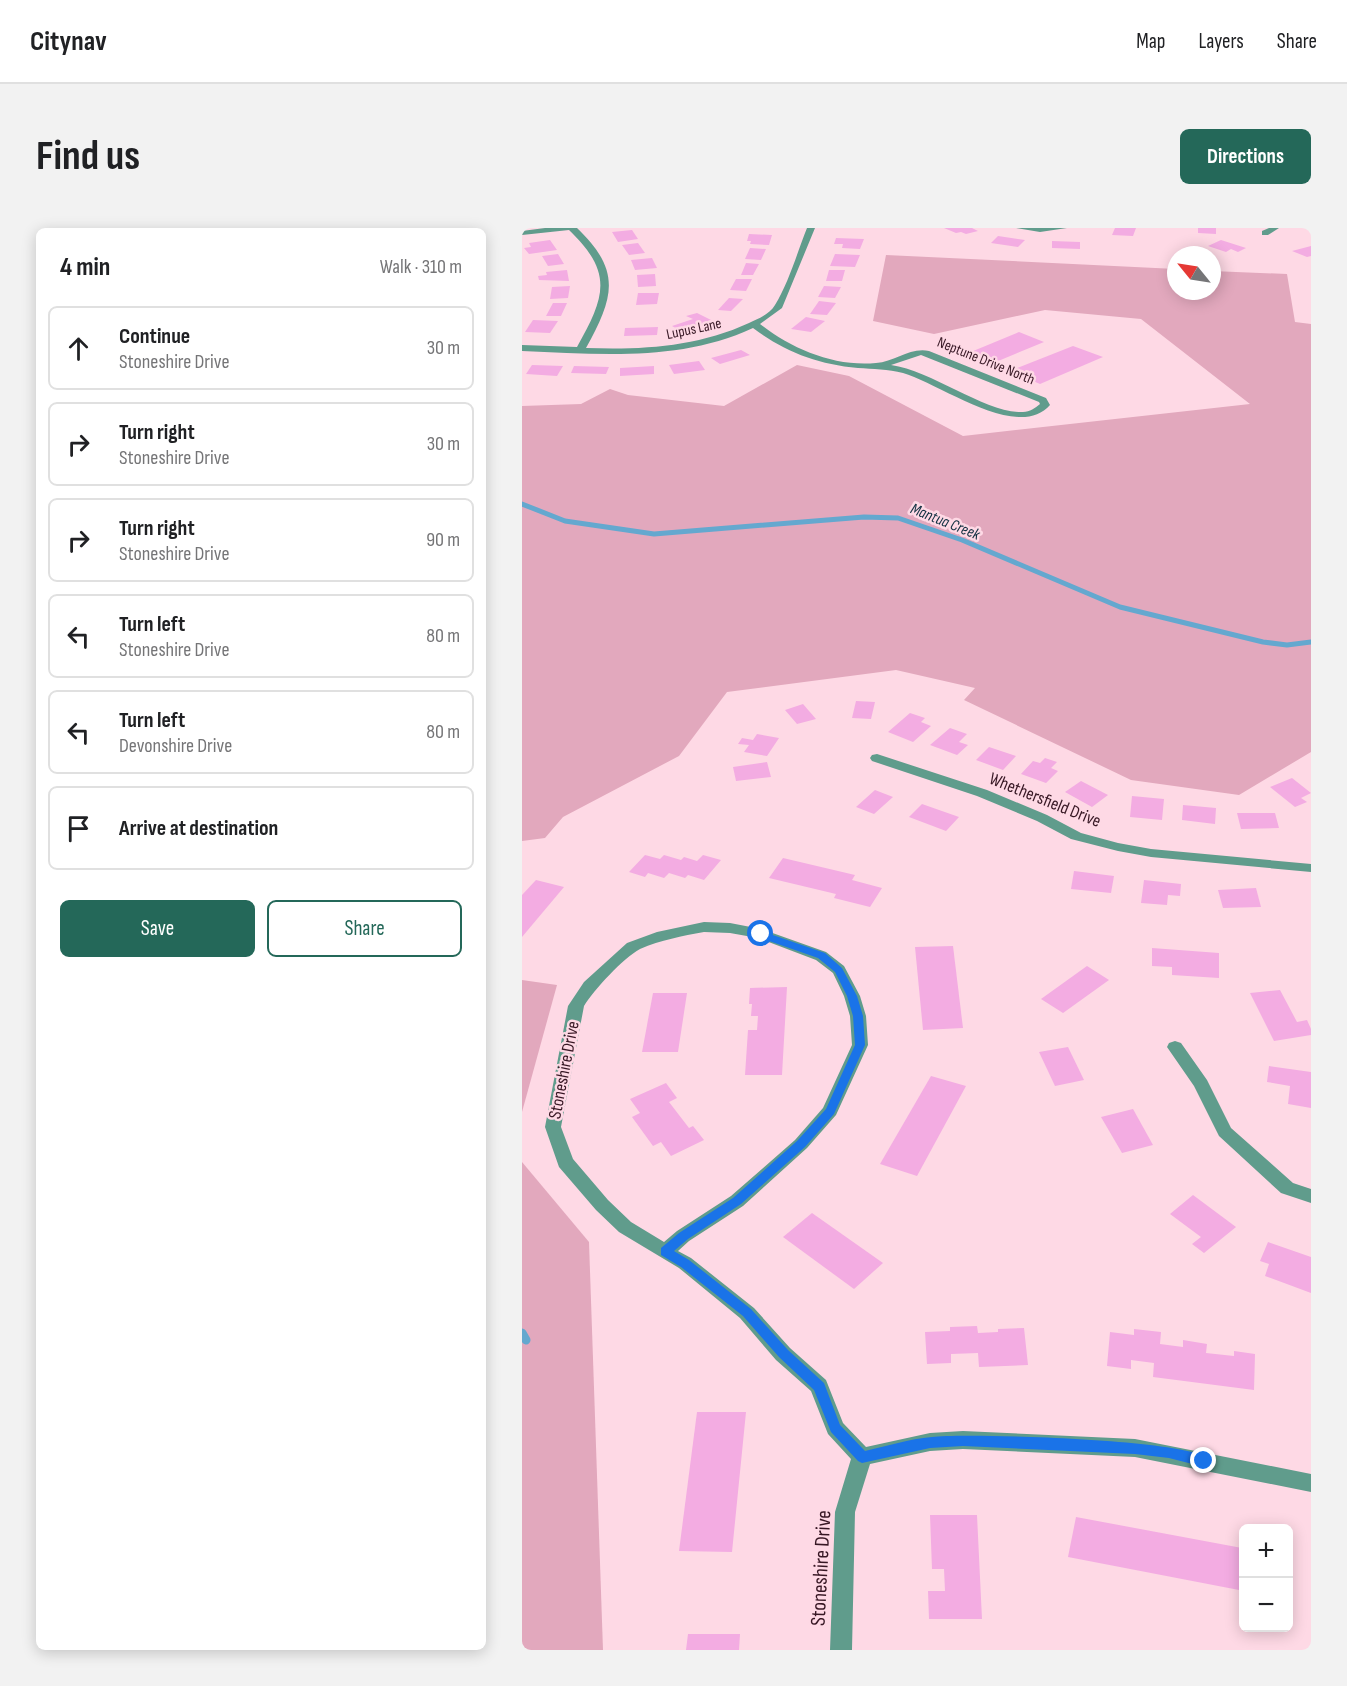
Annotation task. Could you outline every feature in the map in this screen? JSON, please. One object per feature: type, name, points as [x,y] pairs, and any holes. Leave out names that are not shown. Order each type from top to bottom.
[{"type":"street","points":[[522,233],[567,228]]},
{"type":"street","points":[[572,228],[594,251],[602,266],[605,283],[602,306],[580,350]]},
{"type":"street","name":"Lupus Lane","points":[[522,348],[633,352],[674,348],[719,338],[754,324],[778,308],[812,228]]},
{"type":"street","points":[[1020,228],[1040,230],[1063,228]]},
{"type":"street","points":[[1265,233],[1275,228]]},
{"type":"street","name":"Neptune Drive North","points":[[754,324],[780,345],[800,354],[850,364],[913,372],[1011,414],[1031,414],[1045,405],[1043,400],[926,352],[879,366]]},
{"type":"street","name":"Whethersfield Drive","points":[[877,758],[982,793],[1042,818],[1076,836],[1118,847],[1151,853],[1311,868]]},
{"type":"street","name":"Stoneshire Drive","points":[[665,1252],[683,1236],[737,1201],[801,1144],[830,1111],[860,1045],[858,1016],[852,996],[838,970],[821,956],[782,940],[730,928],[704,927],[662,934],[632,947],[589,986],[576,1006],[553,1127],[565,1162],[602,1205],[625,1227],[665,1252],[685,1263],[747,1313],[783,1354],[819,1386],[835,1428],[862,1457],[845,1512],[841,1650]]},
{"type":"street","points":[[1175,1047],[1201,1084],[1225,1132],[1287,1188],[1311,1196]]},
{"type":"street","points":[[862,1457],[930,1442],[963,1440],[1135,1448],[1311,1483]]},
{"type":"shaded area","points":[[886,255],[1167,269],[1167,300],[1221,300],[1221,271],[1287,274],[1295,322],[1311,324],[1311,752],[1239,795],[1131,780],[964,700],[975,688],[896,670],[727,692],[679,756],[563,817],[545,838],[522,841],[522,406],[581,404],[610,389],[628,395],[724,406],[797,365],[849,376],[963,436],[1250,404],[1141,319],[1045,310],[934,334],[873,321]]},
{"type":"shaded area","points":[[522,980],[557,985],[522,1112]]},
{"type":"shaded area","points":[[522,1162],[589,1242],[603,1650],[522,1650]]},
{"type":"building","points":[[944,228],[972,228],[978,231],[966,234]]},
{"type":"building","points":[[1115,228],[1136,228],[1133,236],[1112,235]]},
{"type":"building","points":[[1198,228],[1216,228],[1216,234],[1198,233]]},
{"type":"building","points":[[632,230],[638,239],[618,242],[612,232]]},
{"type":"building","points":[[749,234],[772,235],[769,245],[750,244],[751,241],[747,241]]},
{"type":"building","points":[[998,236],[1025,240],[1018,247],[991,243]]},
{"type":"building","points":[[836,238],[864,239],[860,249],[842,248],[843,244],[834,244]]},
{"type":"building","points":[[550,240],[557,250],[529,254],[524,248],[531,247],[529,243]]},
{"type":"building","points":[[1221,240],[1246,248],[1238,252],[1231,249],[1226,252],[1221,250],[1221,246],[1208,246]]},
{"type":"building","points":[[1052,241],[1080,242],[1080,249],[1052,248]]},
{"type":"building","points":[[638,243],[645,253],[629,255],[622,245]]},
{"type":"building","points":[[1311,246],[1311,256],[1307,257],[1292,251]]},
{"type":"building","points":[[750,248],[766,249],[761,260],[745,259]]},
{"type":"building","points":[[558,254],[564,264],[548,266],[542,256]]},
{"type":"building","points":[[835,254],[860,255],[855,267],[830,266]]},
{"type":"building","points":[[652,258],[657,268],[635,270],[631,260]]},
{"type":"building","points":[[746,263],[759,264],[753,275],[741,275]]},
{"type":"building","points":[[567,270],[569,281],[539,280],[538,276],[547,275],[546,272]]},
{"type":"building","points":[[829,270],[845,270],[842,281],[826,281]]},
{"type":"building","points":[[655,274],[656,286],[638,287],[637,275]]},
{"type":"building","points":[[736,279],[752,279],[746,291],[730,290]]},
{"type":"building","points":[[570,286],[568,298],[550,299],[552,287]]},
{"type":"building","points":[[824,286],[841,287],[835,298],[818,297]]},
{"type":"building","points":[[638,293],[659,293],[657,304],[636,305]]},
{"type":"building","points":[[729,298],[743,299],[731,311],[718,310]]},
{"type":"building","points":[[819,301],[836,303],[827,315],[810,314]]},
{"type":"building","points":[[553,303],[567,303],[561,316],[546,316]]},
{"type":"building","points":[[697,313],[713,321],[681,331],[672,326],[693,319],[686,316]]},
{"type":"building","points":[[806,317],[825,321],[811,332],[791,329]]},
{"type":"building","points":[[533,320],[558,321],[550,333],[525,332]]},
{"type":"building","points":[[658,327],[657,335],[624,336],[625,328]]},
{"type":"building","points":[[1019,332],[1044,342],[991,364],[966,354]]},
{"type":"building","points":[[1073,346],[1103,357],[1040,384],[1010,371]]},
{"type":"building","points":[[741,350],[750,355],[720,364],[711,358]]},
{"type":"building","points":[[699,361],[705,370],[674,374],[669,365]]},
{"type":"building","points":[[532,365],[563,366],[557,376],[526,374]]},
{"type":"building","points":[[574,366],[609,367],[606,374],[571,373]]},
{"type":"building","points":[[654,366],[654,374],[620,376],[620,368]]},
{"type":"building","points":[[856,701],[875,702],[871,719],[852,718]]},
{"type":"building","points":[[803,704],[816,719],[797,724],[785,710]]},
{"type":"building","points":[[910,713],[925,718],[921,722],[931,726],[913,742],[888,732]]},
{"type":"building","points":[[950,728],[967,734],[959,742],[968,745],[957,755],[930,745]]},
{"type":"building","points":[[757,734],[779,738],[767,756],[744,752],[749,745],[738,744],[742,738],[753,740]]},
{"type":"building","points":[[989,747],[1016,756],[1003,770],[976,760]]},
{"type":"building","points":[[1045,758],[1057,762],[1051,768],[1058,771],[1046,783],[1021,774],[1033,761],[1040,763]]},
{"type":"building","points":[[767,762],[771,777],[736,781],[733,767]]},
{"type":"building","points":[[1292,778],[1311,793],[1301,798],[1307,802],[1295,807],[1270,787]]},
{"type":"building","points":[[1081,781],[1108,795],[1092,807],[1065,792]]},
{"type":"building","points":[[875,790],[893,797],[874,814],[856,807]]},
{"type":"building","points":[[1132,796],[1164,799],[1162,820],[1130,817]]},
{"type":"building","points":[[922,804],[959,817],[946,831],[909,817]]},
{"type":"building","points":[[1183,805],[1216,808],[1215,824],[1182,820]]},
{"type":"building","points":[[1237,813],[1275,813],[1279,828],[1241,829]]},
{"type":"building","points":[[645,855],[660,859],[664,855],[681,860],[684,857],[697,861],[703,855],[721,860],[704,880],[669,873],[664,878],[648,873],[645,877],[629,872]]},
{"type":"building","points":[[783,858],[855,875],[852,880],[882,888],[870,907],[834,898],[836,894],[769,878]]},
{"type":"building","points":[[1074,871],[1114,876],[1111,893],[1071,889]]},
{"type":"building","points":[[536,880],[564,887],[522,937],[522,895]]},
{"type":"building","points":[[1144,880],[1181,884],[1180,896],[1168,895],[1167,905],[1141,903]]},
{"type":"building","points":[[1256,888],[1261,907],[1223,908],[1218,890]]},
{"type":"building","points":[[953,946],[963,1028],[923,1030],[915,947]]},
{"type":"building","points":[[1152,948],[1219,953],[1219,978],[1172,975],[1172,967],[1152,966]]},
{"type":"building","points":[[1087,966],[1109,980],[1063,1013],[1041,999]]},
{"type":"building","points":[[787,987],[782,1075],[745,1075],[748,1030],[757,1030],[758,1016],[751,1016],[750,988]]},
{"type":"building","points":[[1280,990],[1297,1022],[1307,1020],[1311,1035],[1274,1041],[1250,993]]},
{"type":"building","points":[[653,993],[687,993],[678,1052],[642,1052]]},
{"type":"building","points":[[1068,1047],[1084,1080],[1055,1086],[1039,1052]]},
{"type":"building","points":[[1269,1066],[1311,1072],[1311,1108],[1288,1104],[1290,1086],[1267,1082]]},
{"type":"building","points":[[931,1076],[966,1086],[917,1176],[880,1164]]},
{"type":"building","points":[[666,1083],[677,1098],[669,1102],[689,1128],[693,1126],[704,1140],[671,1156],[661,1142],[653,1146],[632,1117],[640,1113],[630,1099]]},
{"type":"building","points":[[1133,1109],[1153,1145],[1122,1153],[1101,1117]]},
{"type":"building","points":[[1193,1195],[1236,1227],[1204,1253],[1192,1244],[1201,1237],[1170,1214]]},
{"type":"building","points":[[812,1213],[883,1263],[854,1289],[783,1237]]},
{"type":"building","points":[[1268,1242],[1311,1257],[1311,1293],[1265,1276],[1269,1264],[1260,1261]]},
{"type":"building","points":[[977,1326],[978,1333],[998,1332],[998,1329],[1024,1328],[1028,1365],[979,1367],[978,1353],[951,1354],[951,1363],[927,1364],[925,1332],[950,1331],[950,1327]]},
{"type":"building","points":[[1134,1329],[1161,1332],[1160,1344],[1183,1347],[1183,1340],[1207,1344],[1206,1353],[1234,1356],[1234,1351],[1255,1354],[1254,1390],[1153,1377],[1154,1363],[1131,1360],[1131,1369],[1107,1366],[1110,1332],[1134,1335]]},
{"type":"building","points":[[697,1412],[746,1412],[732,1552],[679,1551]]},
{"type":"building","points":[[930,1515],[977,1515],[982,1619],[929,1619],[928,1591],[945,1591],[944,1569],[932,1569]]},
{"type":"building","points":[[1076,1517],[1239,1547],[1239,1590],[1068,1557]]},
{"type":"building","points":[[688,1634],[740,1634],[739,1650],[686,1650]]},
{"type":"waterway","name":"Mantua Creek","points":[[522,504],[565,521],[654,534],[864,517],[898,518],[962,540],[1120,607],[1263,642],[1287,645],[1311,642]]},
{"type":"waterway","points":[[522,1333],[526,1340]]},
{"type":"route","points":[[761,934],[821,956],[838,970],[852,996],[858,1016],[860,1045],[830,1111],[801,1144],[737,1201],[683,1236],[665,1252],[685,1263],[747,1313],[783,1354],[819,1386],[835,1428],[862,1457],[930,1442],[963,1440],[1135,1448],[1204,1461]]}]
